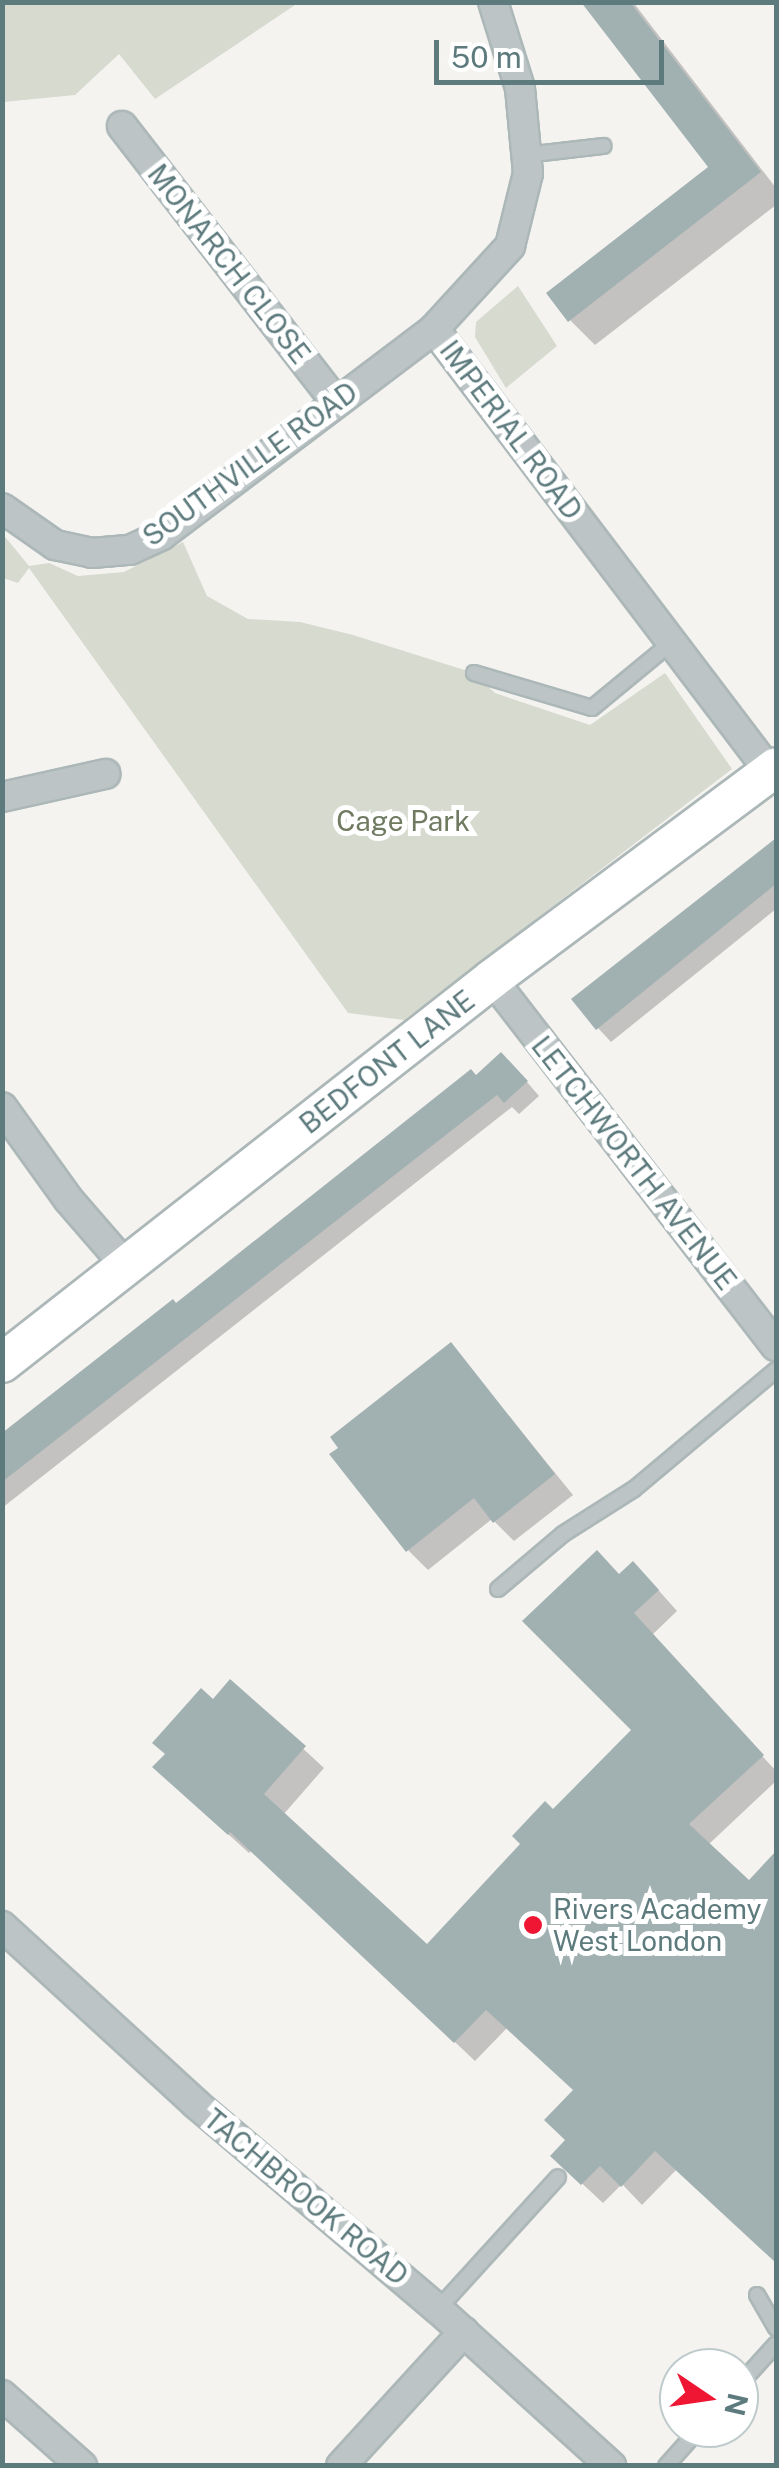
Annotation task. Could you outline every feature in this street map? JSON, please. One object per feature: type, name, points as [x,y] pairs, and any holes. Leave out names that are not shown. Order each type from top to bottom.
[{"type":"main road","name":"BEDFONT LANE","points":[[2,1363],[492,979],[773,770]]},
{"type":"street","name":"IMPERIAL ROAD","points":[[493,2],[520,88],[528,173],[510,246],[434,329],[773,770]]},
{"type":"street","name":"MONARCH CLOSE","points":[[122,126],[336,402]]},
{"type":"street","name":"SOUTHVILLE ROAD","points":[[2,508],[55,545],[92,553],[130,550],[162,535],[434,329]]},
{"type":"street","points":[[2,797],[105,774]]},
{"type":"street","name":"LETCHWORTH AVENUE","points":[[492,979],[776,1346]]},
{"type":"street","points":[[2,1107],[68,1198],[126,1266]]},
{"type":"street","name":"TACHBROOK ROAD","points":[[2,1926],[196,2104],[438,2309],[611,2466]]},
{"type":"street","points":[[340,2466],[464,2332]]},
{"type":"street","points":[[2,2396],[82,2466]]},
{"type":"lane","points":[[526,155],[603,146]]},
{"type":"lane","points":[[474,673],[592,708],[673,642]]},
{"type":"lane","points":[[498,1589],[563,1534],[634,1488],[776,1370]]},
{"type":"lane","points":[[438,2309],[558,2178]]},
{"type":"lane","points":[[756,2295],[776,2328]]},
{"type":"lane","points":[[759,2363],[776,2344]]},
{"type":"green space","points":[[3,2],[298,3],[155,99],[119,54],[75,95],[3,102]]},
{"type":"green space","points":[[518,286],[557,346],[506,388],[475,337],[476,322]]},
{"type":"green space","name":"Cage Park","points":[[2,533],[29,566],[49,563],[78,576],[124,572],[183,542],[207,596],[248,619],[300,622],[353,635],[474,673],[495,693],[590,725],[665,673],[732,769],[404,1020],[348,1013],[29,568],[18,583],[3,578]]},
{"type":"building","points":[[581,2],[630,2],[761,172],[568,322],[546,293],[708,167]]},
{"type":"building","points":[[776,838],[776,884],[596,1030],[571,999]]},
{"type":"building","points":[[501,1052],[528,1081],[504,1103],[497,1095],[2,1482],[2,1433],[173,1299],[176,1303],[471,1069],[476,1075]]},
{"type":"building","points":[[451,1342],[555,1474],[493,1523],[474,1498],[406,1552],[329,1454],[338,1448],[330,1437]]},
{"type":"building","points":[[597,1550],[619,1574],[633,1561],[659,1590],[634,1613],[764,1755],[689,1824],[749,1880],[776,1851],[776,2263],[655,2151],[621,2187],[600,2166],[581,2185],[550,2156],[565,2140],[544,2120],[573,2090],[486,2010],[454,2043],[230,1832],[228,1835],[152,1767],[165,1754],[152,1743],[201,1688],[213,1699],[230,1679],[306,1746],[264,1794],[427,1944],[520,1844],[512,1836],[545,1801],[553,1809],[631,1730],[522,1621]]},
{"type":"place","name":"Rivers Academy West London","points":[[533,1925]]}]
